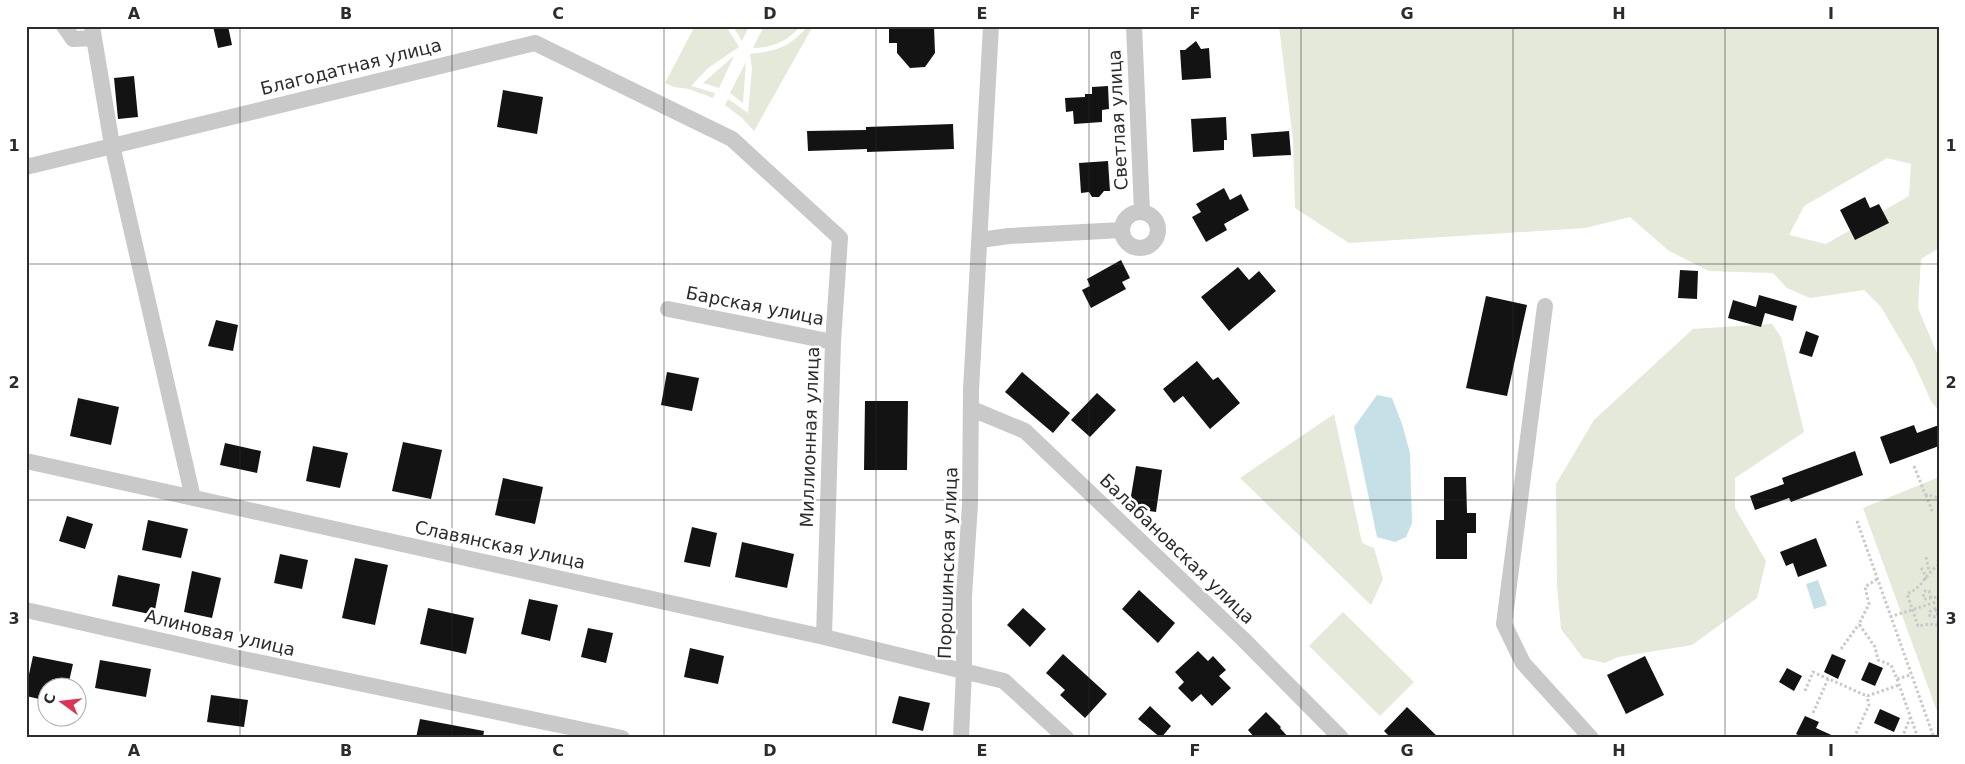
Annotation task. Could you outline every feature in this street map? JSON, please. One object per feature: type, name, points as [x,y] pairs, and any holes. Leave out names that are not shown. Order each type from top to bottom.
[{"type":"street","points":[[64,26],[73,39],[93,32],[112,145],[193,498]]},
{"type":"street","name":"Порошинская улица","points":[[961,738],[964,671],[964,596],[970,504],[972,390],[992,26]]},
{"type":"street","name":"Светлая улица","points":[[1134,26],[1142,211]]},
{"type":"street","name":"Благодатная улица","points":[[26,167],[535,44],[732,139],[840,238]]},
{"type":"street","name":"Светлая улица","points":[[1142,211],[1148,213],[1157,221],[1158,233],[1153,244],[1136,248],[1126,242],[1122,230],[1123,223],[1126,217],[1135,212],[1142,211]]},
{"type":"street","points":[[980,240],[1009,236],[1122,230]]},
{"type":"street","name":"Миллионная улица","points":[[824,637],[833,342],[840,238]]},
{"type":"street","points":[[1545,306],[1504,624],[1524,663],[1591,738]]},
{"type":"street","name":"Барская улица","points":[[668,309],[833,342]]},
{"type":"street","name":"Балабановская улица","points":[[972,409],[1025,431],[1244,640],[1341,738]]},
{"type":"street","name":"Славянская улица","points":[[26,461],[824,637],[1004,681],[1066,738]]},
{"type":"street","name":"Алиновая улица","points":[[26,610],[243,659],[622,738]]},
{"type":"path","points":[[1914,466],[1933,513]]},
{"type":"path","points":[[1925,494],[1939,498]]},
{"type":"path","points":[[1857,521],[1934,738]]},
{"type":"path","points":[[1926,558],[1929,571]]},
{"type":"path","points":[[1938,562],[1929,571],[1926,580],[1917,589],[1907,594],[1918,626],[1939,625]]},
{"type":"path","points":[[1921,568],[1926,580]]},
{"type":"path","points":[[1841,649],[1859,624],[1869,604],[1865,588],[1877,579]]},
{"type":"path","points":[[1931,598],[1939,597]]},
{"type":"path","points":[[1890,618],[1939,601]]},
{"type":"path","points":[[1935,609],[1939,606]]},
{"type":"path","points":[[1859,624],[1875,647],[1878,660],[1891,665],[1918,738]]},
{"type":"path","points":[[1805,691],[1813,672],[1867,696],[1899,685]]},
{"type":"path","points":[[1897,679],[1910,674]]},
{"type":"path","points":[[1813,713],[1828,679]]},
{"type":"path","points":[[1854,738],[1869,705],[1867,696]]},
{"type":"path","points":[[1902,738],[1910,718]]},
{"type":"green space","points":[[695,26],[726,26],[739,47],[708,68],[691,86],[715,93],[713,98],[665,83]]},
{"type":"green space","points":[[733,26],[749,26],[742,41]]},
{"type":"green space","points":[[764,26],[800,26],[791,36],[779,43],[753,48]]},
{"type":"green space","points":[[808,26],[813,26],[754,131],[742,118],[725,105],[728,99],[748,113],[752,69],[750,54],[782,47],[795,39]]},
{"type":"green space","points":[[1279,26],[1939,26],[1939,248],[1921,259],[1918,308],[1939,358],[1939,411],[1931,401],[1914,363],[1881,307],[1864,290],[1810,298],[1787,288],[1773,273],[1709,271],[1669,251],[1630,217],[1585,228],[1349,243],[1295,208],[1293,140]],"holes":[[[1887,158],[1911,164],[1909,196],[1826,244],[1789,235],[1804,206]]]},
{"type":"green space","points":[[734,56],[719,88],[703,83]]},
{"type":"green space","points":[[746,62],[743,103],[730,93]]},
{"type":"green space","points":[[1772,324],[1781,337],[1804,432],[1735,478],[1735,508],[1766,561],[1757,598],[1692,645],[1618,657],[1605,663],[1583,658],[1561,629],[1557,585],[1556,484],[1594,420],[1693,329]]},
{"type":"green space","points":[[1334,414],[1362,543],[1374,548],[1383,579],[1371,605],[1240,478]]},
{"type":"green space","points":[[1939,477],[1939,717],[1863,508]]},
{"type":"green space","points":[[1343,612],[1414,682],[1380,716],[1309,646]]},
{"type":"water","points":[[1377,395],[1392,398],[1410,453],[1412,523],[1406,537],[1395,542],[1377,537],[1354,427]]},
{"type":"water","points":[[1818,580],[1827,605],[1814,609],[1806,584]]},
{"type":"building","points":[[213,26],[228,26],[232,45],[218,48]]},
{"type":"building","points":[[889,26],[934,26],[935,53],[925,67],[910,68],[897,53],[897,43],[889,43]]},
{"type":"building","points":[[1196,41],[1201,49],[1209,48],[1211,78],[1182,80],[1180,50],[1185,50]]},
{"type":"building","points":[[134,76],[138,117],[118,119],[114,78]]},
{"type":"building","points":[[1108,86],[1109,109],[1102,110],[1102,122],[1074,124],[1073,111],[1066,112],[1065,98],[1085,97],[1085,94],[1092,94],[1092,87]]},
{"type":"building","points":[[503,90],[543,97],[537,134],[497,127]]},
{"type":"building","points":[[1226,117],[1227,140],[1224,140],[1224,150],[1193,152],[1191,119]]},
{"type":"building","points":[[953,124],[954,149],[867,152],[867,149],[808,151],[807,131],[866,130],[866,127]]},
{"type":"building","points":[[1289,131],[1291,155],[1253,157],[1251,134]]},
{"type":"building","points":[[1108,161],[1110,191],[1104,191],[1099,197],[1092,197],[1089,192],[1081,193],[1079,163]]},
{"type":"building","points":[[1224,188],[1230,200],[1241,194],[1249,210],[1224,224],[1227,230],[1206,242],[1192,217],[1201,212],[1196,204]]},
{"type":"building","points":[[1865,197],[1870,208],[1879,204],[1889,223],[1855,240],[1840,210]]},
{"type":"building","points":[[1121,260],[1130,278],[1122,282],[1126,289],[1091,308],[1082,290],[1090,286],[1087,279]]},
{"type":"building","points":[[1238,267],[1249,280],[1259,271],[1276,291],[1229,331],[1201,297]]},
{"type":"building","points":[[1680,270],[1698,271],[1697,299],[1678,298]]},
{"type":"building","points":[[1759,295],[1797,306],[1793,321],[1765,313],[1761,327],[1728,318],[1733,300],[1756,307]]},
{"type":"building","points":[[1486,296],[1527,305],[1507,396],[1466,388]]},
{"type":"building","points":[[216,320],[238,325],[233,351],[208,346]]},
{"type":"building","points":[[1806,331],[1819,336],[1812,357],[1799,353]]},
{"type":"building","points":[[1197,361],[1213,380],[1218,377],[1240,403],[1210,429],[1183,396],[1174,403],[1163,389]]},
{"type":"building","points":[[667,372],[699,378],[692,411],[661,405]]},
{"type":"building","points":[[1022,372],[1070,413],[1053,433],[1005,392]]},
{"type":"building","points":[[1097,393],[1116,410],[1090,437],[1071,420]]},
{"type":"building","points":[[78,398],[119,407],[111,445],[70,436]]},
{"type":"building","points":[[865,401],[908,401],[907,470],[864,470]]},
{"type":"building","points":[[1914,425],[1917,433],[1939,425],[1939,446],[1890,464],[1880,437]]},
{"type":"building","points":[[403,442],[442,450],[431,499],[392,491]]},
{"type":"building","points":[[225,443],[261,451],[257,473],[220,465]]},
{"type":"building","points":[[313,446],[348,453],[340,488],[306,481]]},
{"type":"building","points":[[1855,451],[1863,475],[1791,502],[1789,498],[1755,510],[1750,496],[1784,484],[1782,478]]},
{"type":"building","points":[[1136,466],[1162,470],[1156,512],[1129,508]]},
{"type":"building","points":[[1444,477],[1466,477],[1467,513],[1476,513],[1476,533],[1467,533],[1467,559],[1436,559],[1436,520],[1444,520]]},
{"type":"building","points":[[503,478],[543,487],[535,524],[495,515]]},
{"type":"building","points":[[67,516],[93,524],[85,549],[59,541]]},
{"type":"building","points":[[148,520],[188,529],[181,558],[142,550]]},
{"type":"building","points":[[692,527],[717,533],[710,567],[684,562]]},
{"type":"building","points":[[1816,538],[1827,566],[1798,577],[1793,563],[1786,566],[1780,552]]},
{"type":"building","points":[[742,542],[794,554],[787,588],[735,577]]},
{"type":"building","points":[[280,554],[308,560],[302,589],[274,583]]},
{"type":"building","points":[[355,558],[388,565],[375,625],[342,618]]},
{"type":"building","points":[[192,571],[221,578],[212,618],[184,612]]},
{"type":"building","points":[[118,575],[160,584],[154,615],[112,606]]},
{"type":"building","points":[[1139,590],[1175,623],[1158,643],[1122,609]]},
{"type":"building","points":[[529,599],[558,605],[550,641],[521,634]]},
{"type":"building","points":[[428,608],[474,618],[466,654],[420,644]]},
{"type":"building","points":[[1023,608],[1046,629],[1030,647],[1007,625]]},
{"type":"building","points":[[588,628],[613,633],[606,663],[581,657]]},
{"type":"building","points":[[690,648],[724,656],[718,684],[684,677]]},
{"type":"building","points":[[1198,651],[1208,661],[1213,656],[1226,670],[1219,676],[1231,688],[1212,706],[1201,694],[1192,702],[1178,688],[1184,682],[1175,672]]},
{"type":"building","points":[[1063,654],[1107,694],[1085,718],[1060,695],[1065,690],[1046,673]]},
{"type":"building","points":[[1832,654],[1846,660],[1838,679],[1824,672]]},
{"type":"building","points":[[33,656],[73,664],[70,676],[38,676],[38,699],[26,696]]},
{"type":"building","points":[[1645,656],[1664,695],[1626,714],[1607,675]]},
{"type":"building","points":[[100,660],[151,669],[146,697],[95,688]]},
{"type":"building","points":[[1869,662],[1883,668],[1875,686],[1861,680]]},
{"type":"building","points":[[1787,668],[1802,676],[1794,691],[1779,682]]},
{"type":"building","points":[[211,695],[248,700],[244,727],[207,722]]},
{"type":"building","points":[[899,696],[930,703],[923,731],[892,723]]},
{"type":"building","points":[[1150,706],[1171,726],[1161,738],[1138,719]]},
{"type":"building","points":[[1407,707],[1439,738],[1391,738],[1384,731]]},
{"type":"building","points":[[1880,709],[1900,718],[1894,732],[1874,723]]},
{"type":"building","points":[[1266,712],[1289,738],[1255,738],[1248,730]]},
{"type":"building","points":[[1805,716],[1819,722],[1816,728],[1838,738],[1804,738],[1796,734]]},
{"type":"building","points":[[420,719],[484,731],[483,738],[416,738]]}]
